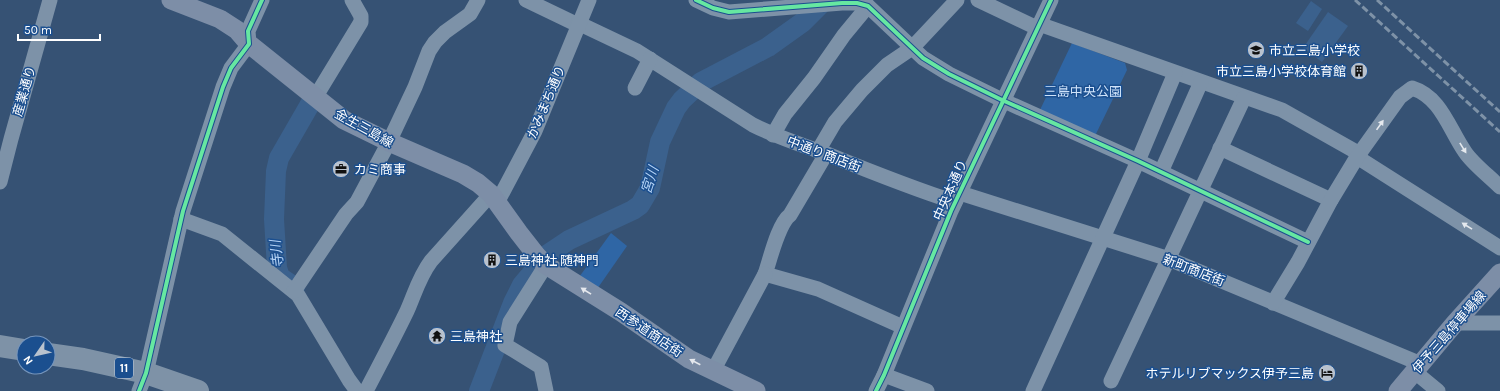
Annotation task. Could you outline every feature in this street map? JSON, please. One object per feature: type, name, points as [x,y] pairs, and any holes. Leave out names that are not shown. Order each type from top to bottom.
[{"type":"highway","points":[[0,346],[16,349]]},
{"type":"highway","name":"11","points":[[56,355],[83,359],[143,382],[198,391]]},
{"type":"main road","name":"金生三島線","points":[[171,0],[220,19],[238,30],[248,44],[316,96],[323,104],[344,120],[389,142],[463,174],[494,197],[541,261]]},
{"type":"main road","name":"西参道商店街","points":[[541,261],[621,312],[689,359],[713,371],[732,386],[756,391]]},
{"type":"main road","name":"伊予三島停車場線","points":[[1398,391],[1455,323],[1500,273]]},
{"type":"street","name":"産業通り","points":[[0,182],[10,139],[50,0]]},
{"type":"street","points":[[143,382],[181,219],[223,87],[231,68],[248,44],[248,31],[262,0]]},
{"type":"street","points":[[316,96],[361,22],[361,16],[352,0]]},
{"type":"street","points":[[357,387],[298,294],[297,287],[346,214],[357,202],[389,142],[415,87],[429,51],[435,42],[445,32],[470,14],[478,0]]},
{"type":"street","name":"中通り商店街","points":[[526,0],[637,51],[694,89],[753,125],[773,135],[917,190],[957,197]]},
{"type":"street","name":"かみまち通り","points":[[357,387],[398,328],[424,270],[494,197],[535,131],[589,0]]},
{"type":"street","points":[[696,0],[713,8],[729,12],[842,3],[857,3],[868,6],[923,58],[949,74],[1002,100],[1200,190],[1308,242]]},
{"type":"street","points":[[713,371],[765,274],[775,241],[785,218],[790,215],[822,153],[835,122],[862,90],[887,65],[912,48],[957,0]]},
{"type":"street","points":[[978,0],[1038,26],[1282,110],[1359,156],[1500,248]]},
{"type":"street","name":"中央本通り","points":[[876,391],[884,375],[957,197],[1051,0]]},
{"type":"street","points":[[773,135],[785,114],[814,78],[844,35],[868,6]]},
{"type":"street","points":[[635,88],[650,60]]},
{"type":"street","points":[[1033,391],[1138,161],[1175,73]]},
{"type":"street","points":[[1161,172],[1201,82]]},
{"type":"street","points":[[1273,303],[1298,262],[1331,200],[1359,156],[1400,97],[1412,88],[1419,90],[1433,101],[1440,109],[1465,152],[1500,187]]},
{"type":"street","points":[[1111,381],[1244,98]]},
{"type":"street","points":[[1220,148],[1331,200]]},
{"type":"street","name":"新町商店街","points":[[957,197],[1102,238],[1169,259],[1273,303],[1418,368],[1438,391]]},
{"type":"street","points":[[181,219],[222,234],[297,287]]},
{"type":"street","points":[[541,261],[510,322],[505,345],[541,367],[546,391]]},
{"type":"street","points":[[765,274],[818,289],[903,327]]},
{"type":"street","points":[[1455,323],[1500,323]]},
{"type":"street","points":[[884,375],[927,391]]},
{"type":"green space","name":"三島中央公園","points":[[1072,43],[1125,63],[1127,70],[1094,138],[1039,112]]},
{"type":"green space","points":[[611,233],[627,246],[595,292],[577,280]]},
{"type":"shaded area","points":[[1311,1],[1322,9],[1308,31],[1296,23]]},
{"type":"shaded area","points":[[1328,12],[1348,26],[1322,62],[1303,48]]},
{"type":"waterway","name":"宮川","points":[[479,391],[513,303],[522,285],[548,254],[569,240],[633,210],[640,205],[650,188],[660,142],[676,108],[682,100],[701,82],[768,47],[803,22],[825,0]]},
{"type":"waterway","name":"寺川","points":[[295,287],[280,277],[277,268],[274,219],[276,171],[279,158],[313,99]]},
{"type":"railway","points":[[1355,0],[1500,132]]},
{"type":"railway","points":[[1377,0],[1500,112]]},
{"type":"cycle path","points":[[139,391],[146,373],[183,211],[223,87],[231,68],[249,44],[248,31],[262,0]]},
{"type":"cycle path","points":[[696,0],[713,8],[729,12],[842,3],[857,3],[868,6],[923,58],[949,74],[1002,100],[1138,161],[1308,242]]},
{"type":"cycle path","points":[[876,391],[884,375],[951,211],[1051,0]]},
{"type":"place","name":"市立三島小学校","points":[[1256,50]]},
{"type":"place","name":"市立三島小学校体育館","points":[[1359,71]]},
{"type":"place","name":"カミ商事","points":[[341,169]]},
{"type":"place","name":"三島神社 随神門","points":[[492,260]]},
{"type":"place","name":"三島神社","points":[[437,336]]},
{"type":"place","name":"ホテルリブマックス伊予三島","points":[[1327,373]]}]
